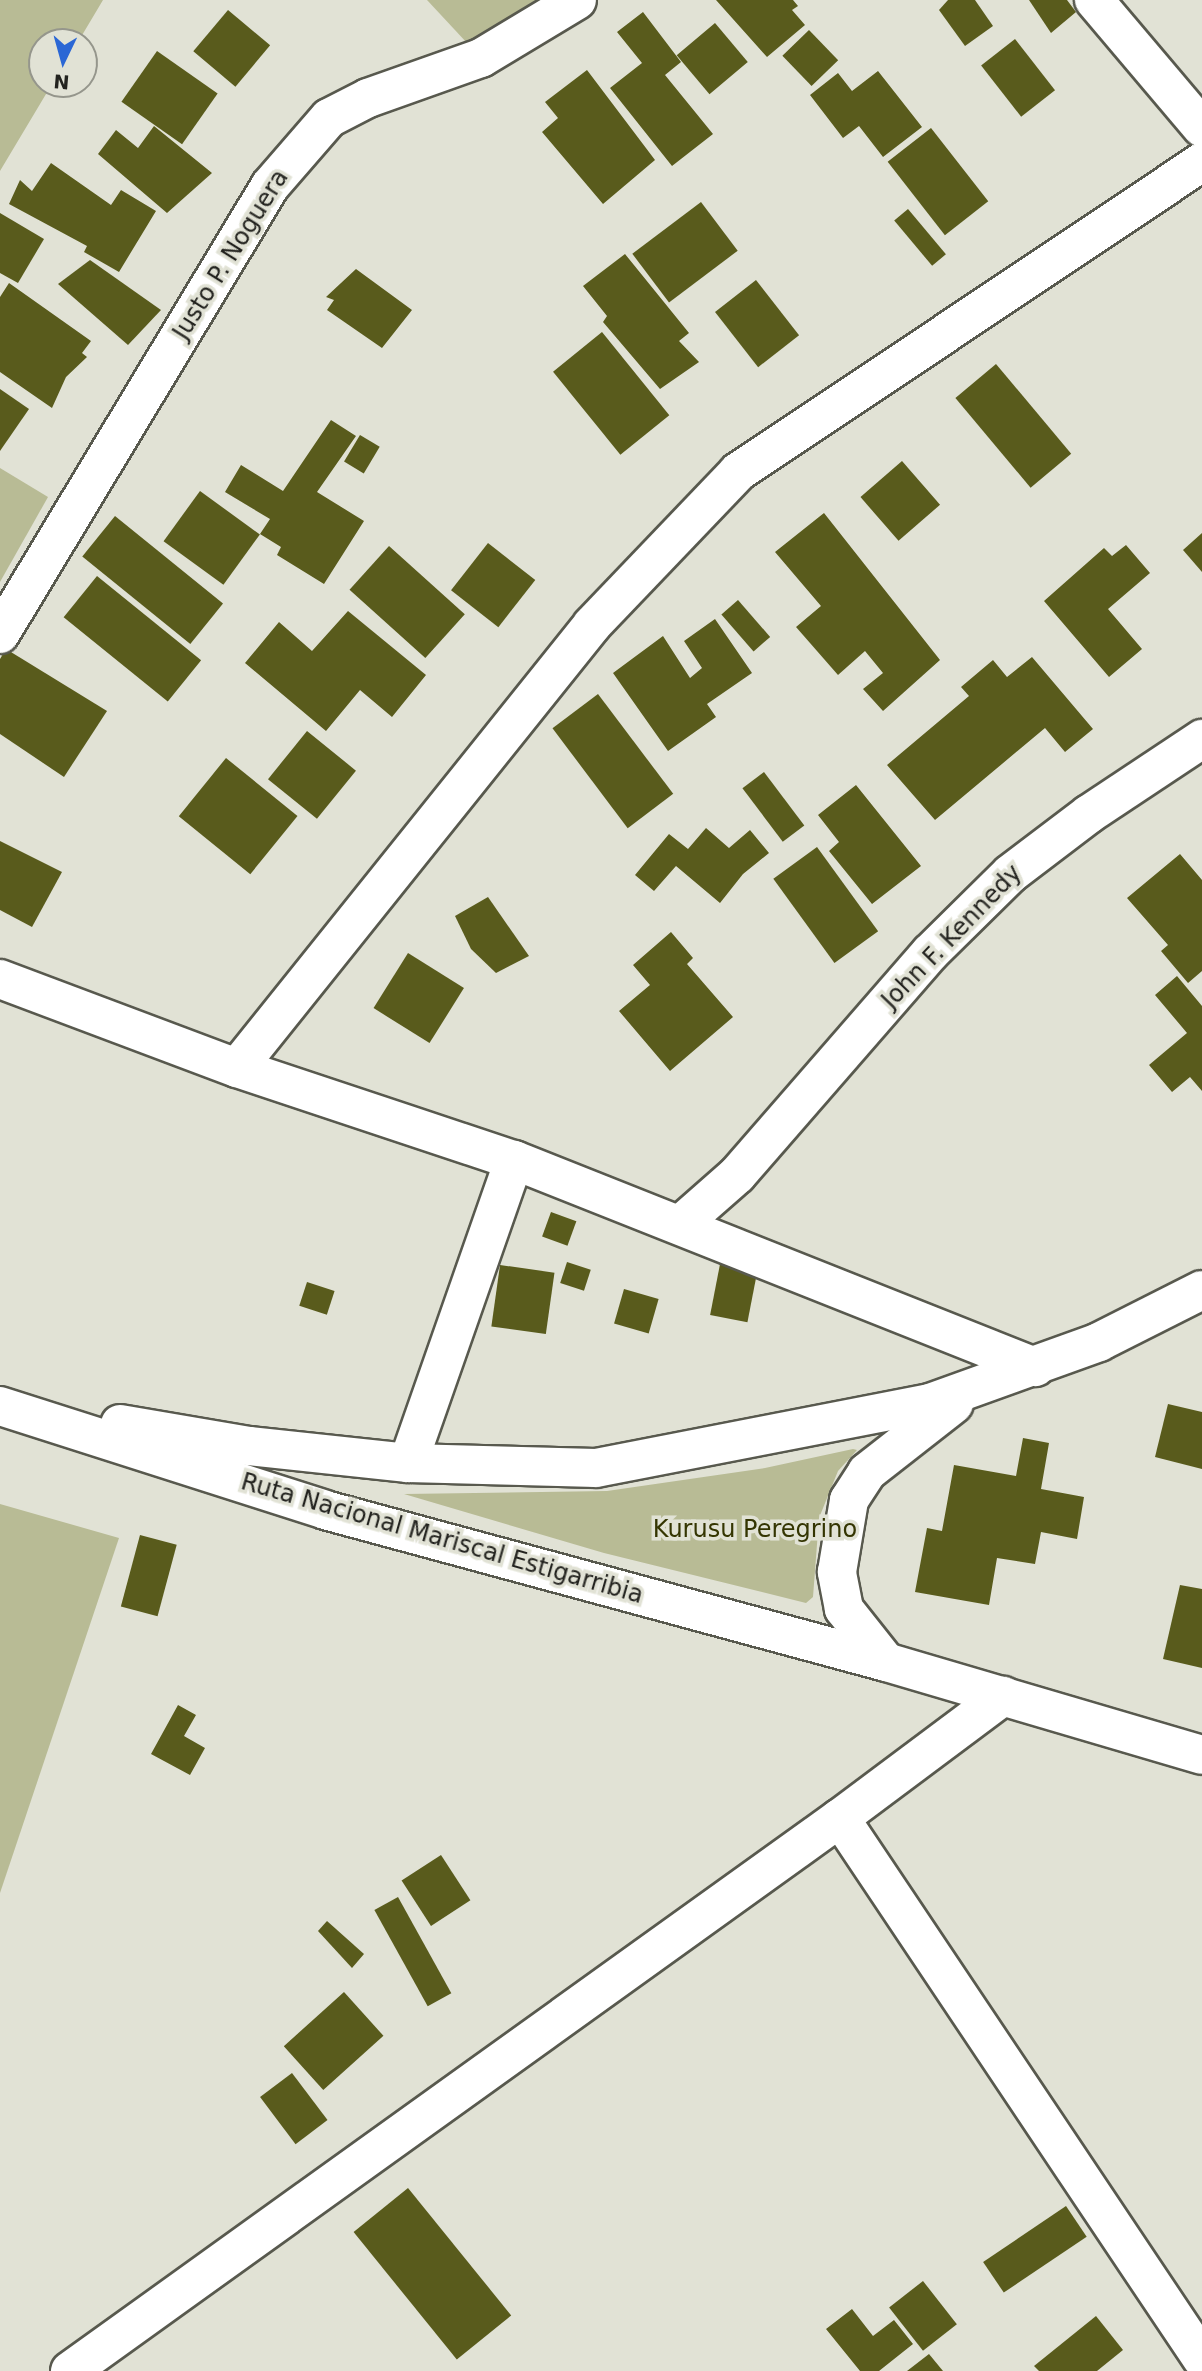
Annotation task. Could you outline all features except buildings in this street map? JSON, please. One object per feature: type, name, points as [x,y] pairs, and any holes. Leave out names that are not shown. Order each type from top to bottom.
[{"type":"street","name":"Justo P. Noguera","points":[[0,634],[270,186],[329,118],[368,98],[481,58],[577,0]]},
{"type":"street","points":[[1094,0],[1202,128]]},
{"type":"street","points":[[237,1068],[592,625],[738,472],[1202,162]]},
{"type":"street","name":"John F. Kennedy","points":[[680,1225],[737,1175],[930,953],[1010,874],[1089,814],[1202,739]]},
{"type":"street","points":[[0,979],[237,1068],[514,1160],[1035,1367]]},
{"type":"street","points":[[408,1463],[514,1160]]},
{"type":"street","name":"Ruta Nacional Mariscal Estigarribia","points":[[0,1406],[250,1446],[408,1463],[596,1468],[866,1417],[976,1389],[1099,1342],[1202,1290]]},
{"type":"street","points":[[886,1662],[844,1609],[837,1572],[849,1500],[875,1465],[976,1389]]},
{"type":"street","name":"Ruta Nacional Mariscal Estigarribia","points":[[0,1406],[325,1510],[886,1662],[1202,1755]]},
{"type":"street","points":[[70,2371],[841,1818],[1003,1696]]},
{"type":"street","points":[[841,1818],[1202,2359]]},
{"type":"green space","points":[[0,0],[103,0],[86,28],[28,28],[28,98],[44,98],[0,171]]},
{"type":"green space","points":[[427,0],[577,0],[481,58]]},
{"type":"green space","points":[[0,468],[48,497],[0,582]]},
{"type":"green space","name":"Kurusu Peregrino","points":[[857,1450],[838,1471],[819,1518],[813,1597],[806,1603],[604,1553],[404,1494],[607,1491],[765,1468]]},
{"type":"green space","points":[[0,1504],[119,1538],[0,1893]]}]
